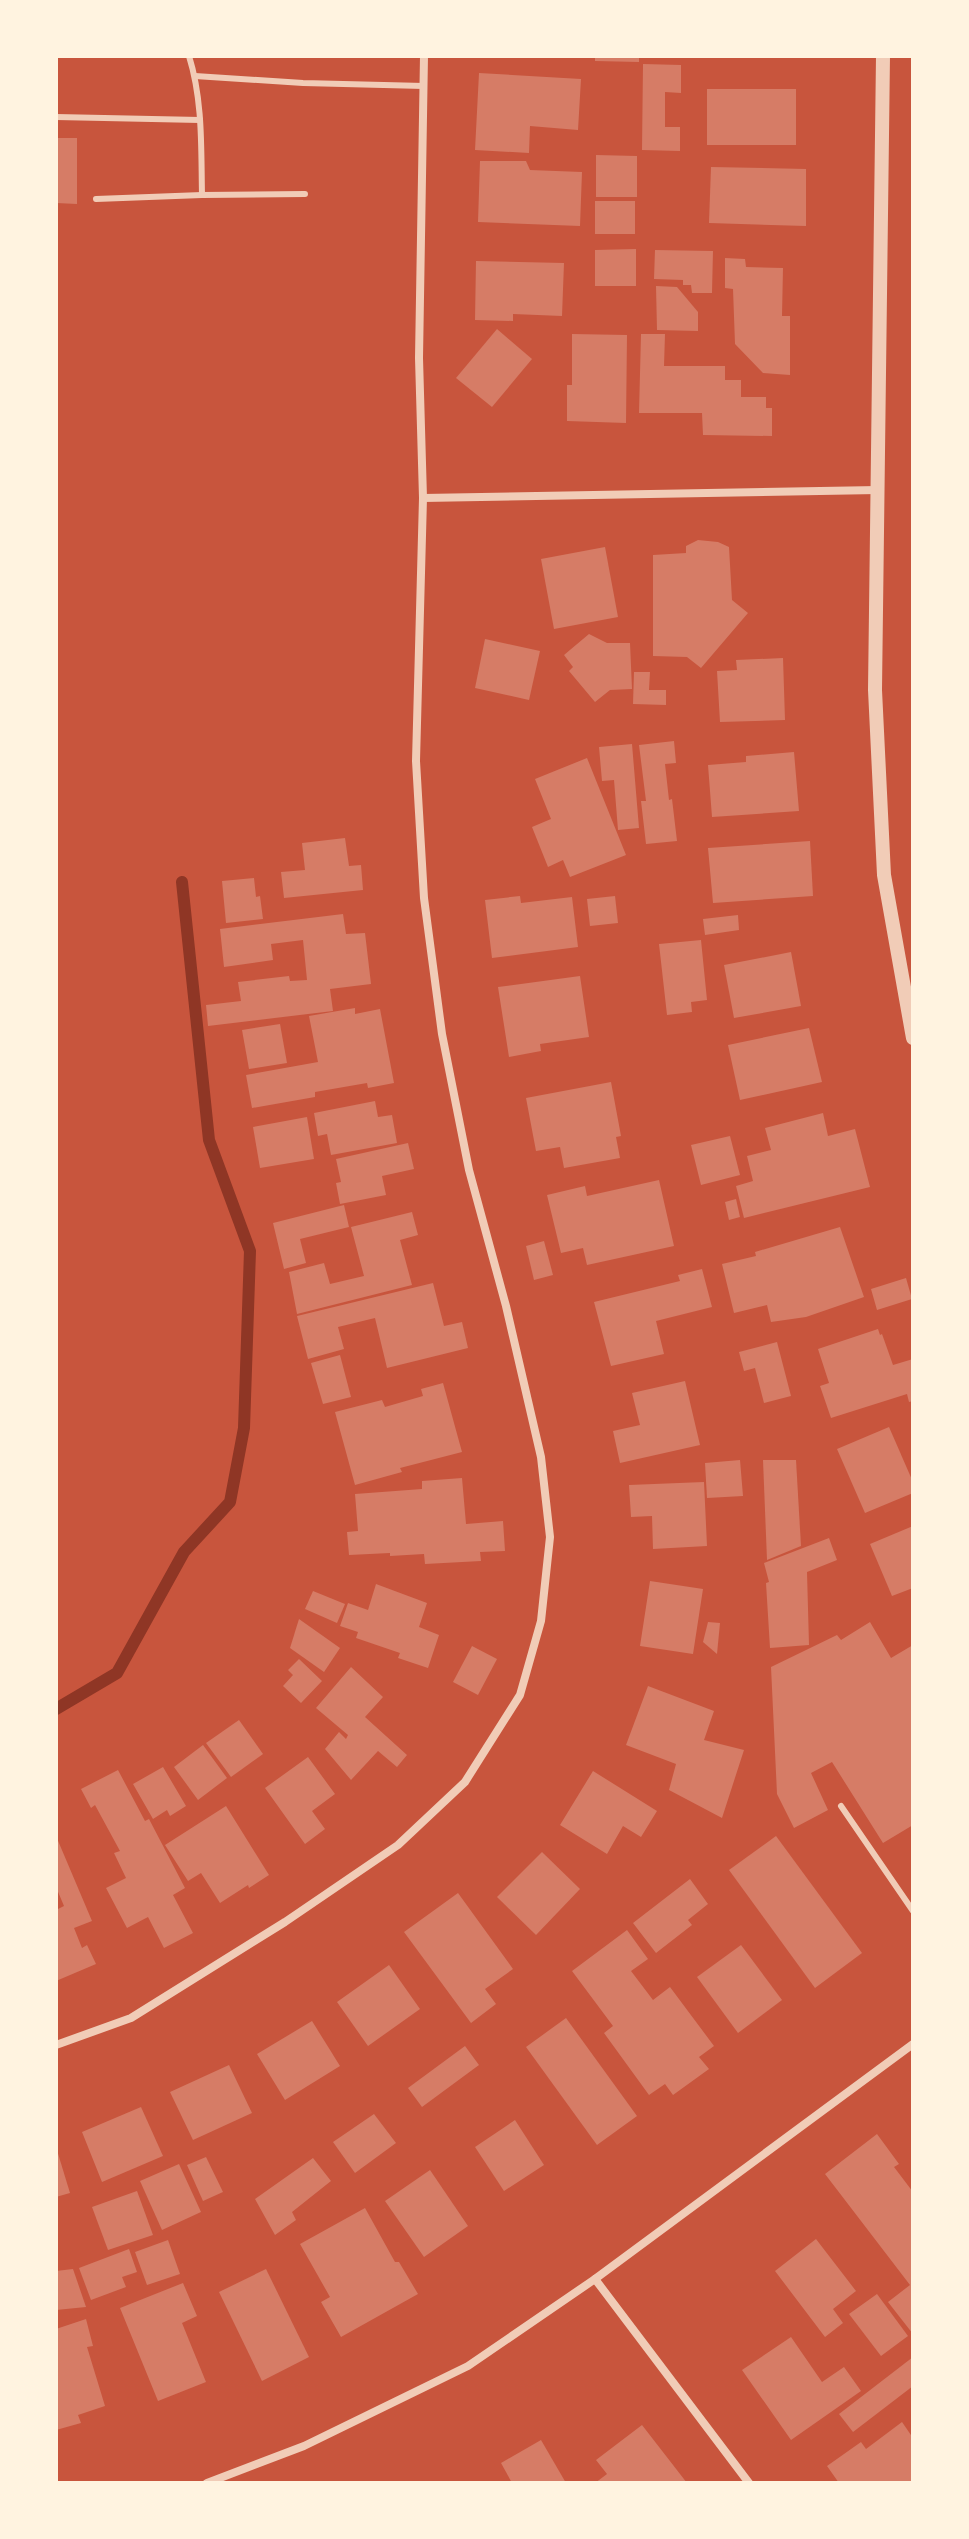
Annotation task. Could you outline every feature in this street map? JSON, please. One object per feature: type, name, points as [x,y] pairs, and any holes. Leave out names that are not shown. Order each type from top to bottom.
[{"type":"street","points":[[56,2045],[131,2018],[285,1922],[398,1845],[465,1782],[481,1757],[520,1695],[541,1621],[550,1537],[541,1457],[506,1306],[469,1170],[442,1034],[424,898],[416,761],[423,498],[419,358],[424,56]]},
{"type":"street","points":[[883,56],[875,690],[884,875],[913,1038]]},
{"type":"street","points":[[423,498],[879,490]]},
{"type":"street","points":[[207,2483],[304,2446],[468,2366],[595,2279],[913,2044]]},
{"type":"street","points":[[595,2279],[749,2483]]},
{"type":"lane","points":[[189,56],[195,76],[200,120],[202,195]]},
{"type":"lane","points":[[195,76],[424,86]]},
{"type":"lane","points":[[56,117],[200,120]]},
{"type":"lane","points":[[96,199],[305,194]]},
{"type":"lane","points":[[841,1806],[913,1911]]},
{"type":"building","points":[[595,56],[639,56],[639,62],[595,61]]},
{"type":"building","points":[[643,64],[681,65],[681,93],[665,92],[665,127],[680,127],[680,151],[642,150]]},
{"type":"building","points":[[479,73],[581,79],[578,130],[530,126],[529,153],[475,150]]},
{"type":"building","points":[[707,89],[796,89],[796,145],[707,145]]},
{"type":"building","points":[[56,138],[77,138],[77,204],[56,203]]},
{"type":"building","points":[[596,155],[637,156],[637,197],[596,197]]},
{"type":"building","points":[[480,161],[526,161],[530,170],[582,172],[580,226],[478,222]]},
{"type":"building","points":[[711,167],[806,169],[806,226],[709,223]]},
{"type":"building","points":[[595,201],[635,201],[635,234],[595,234]]},
{"type":"building","points":[[636,249],[636,286],[595,286],[595,250]]},
{"type":"building","points":[[655,250],[713,251],[712,293],[692,293],[691,285],[683,285],[683,280],[654,279]]},
{"type":"building","points":[[725,258],[745,259],[746,267],[783,268],[782,316],[790,316],[790,375],[763,373],[735,344],[733,289],[725,288]]},
{"type":"building","points":[[476,261],[564,263],[562,316],[513,314],[513,321],[475,320]]},
{"type":"building","points":[[656,286],[677,287],[698,312],[698,331],[657,330]]},
{"type":"building","points":[[497,329],[532,359],[492,407],[456,378]]},
{"type":"building","points":[[572,334],[627,335],[626,423],[567,421],[567,385],[572,385]]},
{"type":"building","points":[[641,334],[665,334],[664,366],[725,366],[725,380],[741,380],[741,397],[766,397],[766,408],[772,408],[772,436],[703,435],[702,413],[639,413]]},
{"type":"building","points":[[698,540],[718,542],[729,547],[732,600],[748,613],[701,668],[687,657],[653,656],[653,555],[686,553],[686,546]]},
{"type":"building","points":[[605,547],[618,617],[554,629],[541,559]]},
{"type":"building","points":[[589,634],[607,643],[630,643],[632,689],[610,690],[595,702],[569,671],[573,667],[564,655]]},
{"type":"building","points":[[485,639],[540,651],[529,700],[475,688]]},
{"type":"building","points":[[783,658],[785,720],[720,722],[717,671],[737,670],[736,660]]},
{"type":"building","points":[[634,672],[650,672],[649,690],[666,690],[666,705],[633,704]]},
{"type":"building","points":[[674,741],[676,763],[665,764],[677,841],[646,844],[641,801],[646,801],[639,745]]},
{"type":"building","points":[[632,744],[639,828],[618,830],[614,780],[602,781],[599,747]]},
{"type":"building","points":[[794,752],[799,811],[712,817],[708,765],[746,762],[746,756]]},
{"type":"building","points":[[587,758],[626,855],[570,877],[563,860],[548,867],[532,827],[551,819],[535,779]]},
{"type":"building","points":[[345,838],[349,866],[361,865],[363,890],[284,898],[281,872],[305,870],[302,843]]},
{"type":"building","points":[[810,841],[813,896],[713,903],[708,848]]},
{"type":"building","points":[[254,878],[263,919],[226,923],[222,881]]},
{"type":"building","points":[[520,896],[521,903],[572,897],[578,947],[492,958],[485,900]]},
{"type":"building","points":[[615,896],[618,923],[590,926],[587,899]]},
{"type":"building","points":[[343,914],[346,934],[365,933],[371,984],[330,989],[333,1011],[208,1026],[206,1005],[241,1001],[238,982],[289,976],[290,981],[307,980],[303,940],[271,944],[273,960],[224,967],[220,929]]},
{"type":"building","points":[[738,915],[739,930],[705,935],[703,919]]},
{"type":"building","points":[[701,940],[707,1000],[691,1002],[692,1012],[667,1015],[659,944]]},
{"type":"building","points":[[791,952],[801,1006],[734,1018],[724,965]]},
{"type":"building","points":[[580,976],[589,1037],[540,1044],[541,1051],[509,1057],[498,987]]},
{"type":"building","points":[[355,1008],[355,1014],[380,1009],[394,1083],[368,1088],[367,1083],[315,1092],[315,1097],[252,1108],[246,1075],[318,1062],[309,1016]]},
{"type":"building","points":[[280,1024],[287,1063],[249,1069],[242,1030]]},
{"type":"building","points":[[809,1028],[822,1082],[740,1100],[728,1045]]},
{"type":"building","points":[[611,1082],[621,1136],[616,1137],[620,1158],[564,1168],[560,1147],[536,1151],[526,1098]]},
{"type":"building","points":[[375,1101],[378,1117],[392,1115],[397,1143],[331,1155],[327,1134],[318,1136],[314,1113]]},
{"type":"building","points":[[823,1113],[828,1136],[855,1129],[870,1187],[744,1218],[736,1186],[753,1181],[747,1156],[771,1150],[765,1128]]},
{"type":"building","points":[[307,1117],[314,1159],[260,1168],[253,1127]]},
{"type":"building","points":[[730,1136],[740,1175],[701,1185],[691,1145]]},
{"type":"building","points":[[408,1143],[414,1169],[382,1176],[386,1195],[340,1204],[336,1183],[341,1182],[336,1159]]},
{"type":"building","points":[[659,1180],[674,1246],[587,1265],[583,1248],[561,1253],[547,1195],[585,1186],[587,1196]]},
{"type":"building","points":[[736,1199],[740,1217],[729,1220],[725,1202]]},
{"type":"building","points":[[344,1205],[349,1227],[300,1239],[306,1263],[284,1269],[273,1223]]},
{"type":"building","points":[[412,1212],[418,1235],[400,1240],[412,1285],[297,1314],[289,1272],[324,1263],[330,1284],[364,1276],[351,1227]]},
{"type":"building","points":[[840,1227],[864,1297],[806,1317],[771,1322],[767,1305],[734,1313],[722,1264],[756,1256],[755,1252]]},
{"type":"building","points":[[544,1241],[553,1275],[534,1280],[526,1246]]},
{"type":"building","points":[[702,1269],[712,1307],[656,1321],[664,1354],[611,1366],[594,1302],[680,1281],[678,1275]]},
{"type":"building","points":[[906,1278],[912,1299],[877,1310],[871,1289]]},
{"type":"building","points":[[433,1283],[444,1326],[462,1322],[468,1348],[387,1368],[375,1318],[338,1327],[344,1349],[308,1359],[297,1316]]},
{"type":"building","points":[[878,1329],[893,1365],[913,1359],[913,1401],[909,1402],[907,1394],[831,1418],[820,1386],[829,1383],[818,1349]]},
{"type":"building","points":[[777,1342],[791,1396],[764,1403],[755,1368],[744,1371],[739,1352]]},
{"type":"building","points":[[340,1355],[351,1397],[323,1404],[311,1363]]},
{"type":"building","points":[[685,1381],[700,1445],[620,1463],[613,1431],[640,1425],[632,1393]]},
{"type":"building","points":[[443,1383],[462,1452],[400,1468],[402,1472],[355,1485],[335,1412],[382,1400],[385,1407],[423,1396],[421,1389]]},
{"type":"building","points":[[889,1427],[913,1482],[913,1493],[865,1513],[837,1449]]},
{"type":"building","points":[[740,1460],[743,1496],[707,1498],[705,1463]]},
{"type":"building","points":[[763,1460],[796,1460],[801,1546],[767,1560]]},
{"type":"building","points":[[462,1478],[466,1524],[503,1521],[505,1551],[480,1552],[481,1561],[425,1564],[424,1554],[349,1555],[347,1532],[358,1531],[355,1494],[422,1489],[422,1481]]},
{"type":"building","points":[[704,1482],[707,1546],[653,1549],[652,1516],[631,1517],[629,1485]]},
{"type":"building","points":[[913,1526],[913,1588],[892,1596],[870,1544]]},
{"type":"building","points":[[829,1538],[837,1560],[807,1572],[809,1645],[770,1648],[766,1583],[769,1582],[764,1563]]},
{"type":"building","points":[[650,1581],[703,1589],[693,1654],[640,1646]]},
{"type":"building","points":[[376,1584],[427,1603],[419,1627],[439,1635],[428,1668],[398,1658],[400,1653],[356,1638],[358,1632],[340,1626],[348,1603],[368,1610]]},
{"type":"building","points":[[313,1591],[345,1604],[337,1623],[305,1609]]},
{"type":"building","points":[[299,1619],[340,1648],[324,1672],[290,1648]]},
{"type":"building","points":[[708,1622],[720,1623],[717,1654],[703,1642]]},
{"type":"building","points":[[870,1622],[891,1658],[913,1645],[913,1825],[883,1843],[832,1762],[811,1773],[828,1810],[794,1828],[777,1794],[771,1667],[837,1635],[841,1640]]},
{"type":"building","points":[[472,1646],[497,1659],[478,1695],[453,1682]]},
{"type":"building","points":[[299,1659],[322,1681],[301,1703],[283,1686],[293,1675],[288,1670]]},
{"type":"building","points":[[351,1667],[383,1697],[365,1717],[407,1755],[397,1767],[378,1751],[351,1780],[325,1749],[339,1732],[346,1739],[348,1735],[316,1708]]},
{"type":"building","points":[[648,1686],[714,1711],[704,1740],[744,1750],[722,1818],[669,1790],[676,1764],[626,1745]]},
{"type":"building","points":[[239,1720],[263,1754],[231,1777],[206,1743]]},
{"type":"building","points":[[203,1745],[227,1778],[198,1800],[174,1767]]},
{"type":"building","points":[[308,1757],[335,1794],[312,1811],[325,1829],[305,1844],[265,1788]]},
{"type":"building","points":[[163,1767],[186,1806],[170,1816],[167,1810],[153,1819],[133,1784]]},
{"type":"building","points":[[118,1770],[145,1821],[149,1819],[185,1888],[173,1895],[193,1933],[164,1948],[148,1917],[127,1928],[106,1888],[126,1878],[114,1853],[120,1851],[95,1805],[91,1808],[81,1789]]},
{"type":"building","points":[[593,1771],[657,1811],[641,1837],[623,1826],[607,1854],[560,1825]]},
{"type":"building","points":[[226,1806],[269,1875],[220,1903],[201,1873],[188,1881],[165,1845]]},
{"type":"building","points":[[56,1836],[92,1921],[74,1928],[82,1948],[87,1945],[96,1964],[56,1981],[56,1910],[64,1906],[56,1887]]},
{"type":"building","points":[[776,1836],[862,1953],[815,1988],[729,1870]]},
{"type":"building","points":[[542,1852],[580,1889],[536,1935],[497,1897]]},
{"type":"building","points":[[690,1879],[708,1904],[688,1920],[692,1925],[656,1953],[633,1923]]},
{"type":"building","points":[[458,1893],[513,1969],[485,1989],[496,2004],[471,2023],[404,1932]]},
{"type":"building","points":[[627,1930],[648,1959],[631,1971],[653,2000],[670,1987],[714,2046],[699,2057],[709,2069],[673,2095],[665,2084],[649,2095],[604,2033],[613,2026],[572,1971]]},
{"type":"building","points":[[741,1945],[782,2000],[738,2033],[697,1977]]},
{"type":"building","points":[[389,1965],[420,2009],[368,2046],[337,2002]]},
{"type":"building","points":[[566,2018],[637,2116],[597,2145],[526,2047]]},
{"type":"building","points":[[312,2021],[340,2066],[285,2100],[257,2054]]},
{"type":"building","points":[[465,2046],[479,2065],[422,2107],[408,2088]]},
{"type":"building","points":[[229,2065],[252,2113],[193,2140],[170,2092]]},
{"type":"building","points":[[141,2107],[163,2156],[102,2182],[82,2132]]},
{"type":"building","points":[[374,2114],[396,2143],[355,2173],[333,2142]]},
{"type":"building","points":[[515,2120],[544,2165],[504,2191],[475,2147]]},
{"type":"building","points":[[877,2134],[899,2164],[894,2167],[913,2192],[913,2334],[888,2302],[910,2285],[825,2174]]},
{"type":"building","points":[[56,2147],[70,2193],[56,2197]]},
{"type":"building","points":[[206,2157],[223,2192],[203,2201],[187,2165]]},
{"type":"building","points":[[313,2158],[331,2181],[292,2212],[296,2220],[275,2235],[255,2199]]},
{"type":"building","points":[[179,2164],[201,2212],[162,2230],[140,2181]]},
{"type":"building","points":[[430,2170],[468,2226],[424,2257],[385,2201]]},
{"type":"building","points":[[137,2191],[153,2235],[108,2250],[92,2207]]},
{"type":"building","points":[[365,2208],[395,2262],[399,2262],[418,2294],[341,2337],[321,2302],[330,2297],[300,2244]]},
{"type":"building","points":[[816,2239],[856,2291],[833,2309],[843,2323],[825,2337],[775,2271]]},
{"type":"building","points":[[168,2240],[180,2274],[147,2285],[135,2252]]},
{"type":"building","points":[[129,2249],[137,2272],[122,2277],[126,2287],[91,2300],[79,2268]]},
{"type":"building","points":[[73,2269],[86,2307],[56,2310],[56,2271]]},
{"type":"building","points":[[266,2269],[309,2357],[262,2381],[219,2292]]},
{"type":"building","points":[[183,2283],[197,2316],[182,2323],[206,2382],[158,2401],[120,2308]]},
{"type":"building","points":[[877,2294],[908,2336],[881,2356],[849,2314]]},
{"type":"building","points":[[86,2319],[93,2346],[87,2347],[105,2406],[78,2415],[81,2423],[56,2430],[56,2329]]},
{"type":"building","points":[[791,2337],[822,2382],[844,2367],[861,2391],[791,2440],[742,2370]]},
{"type":"building","points":[[913,2357],[913,2386],[853,2432],[839,2414]]},
{"type":"building","points":[[902,2422],[913,2438],[913,2483],[839,2483],[827,2466],[861,2442],[866,2449]]},
{"type":"building","points":[[642,2425],[687,2483],[595,2483],[607,2474],[596,2460]]},
{"type":"building","points":[[541,2440],[566,2483],[512,2483],[501,2463]]},
{"type":"waterway","points":[[56,1709],[117,1673],[184,1552],[230,1502],[244,1428],[250,1251],[209,1140],[182,882]]}]
